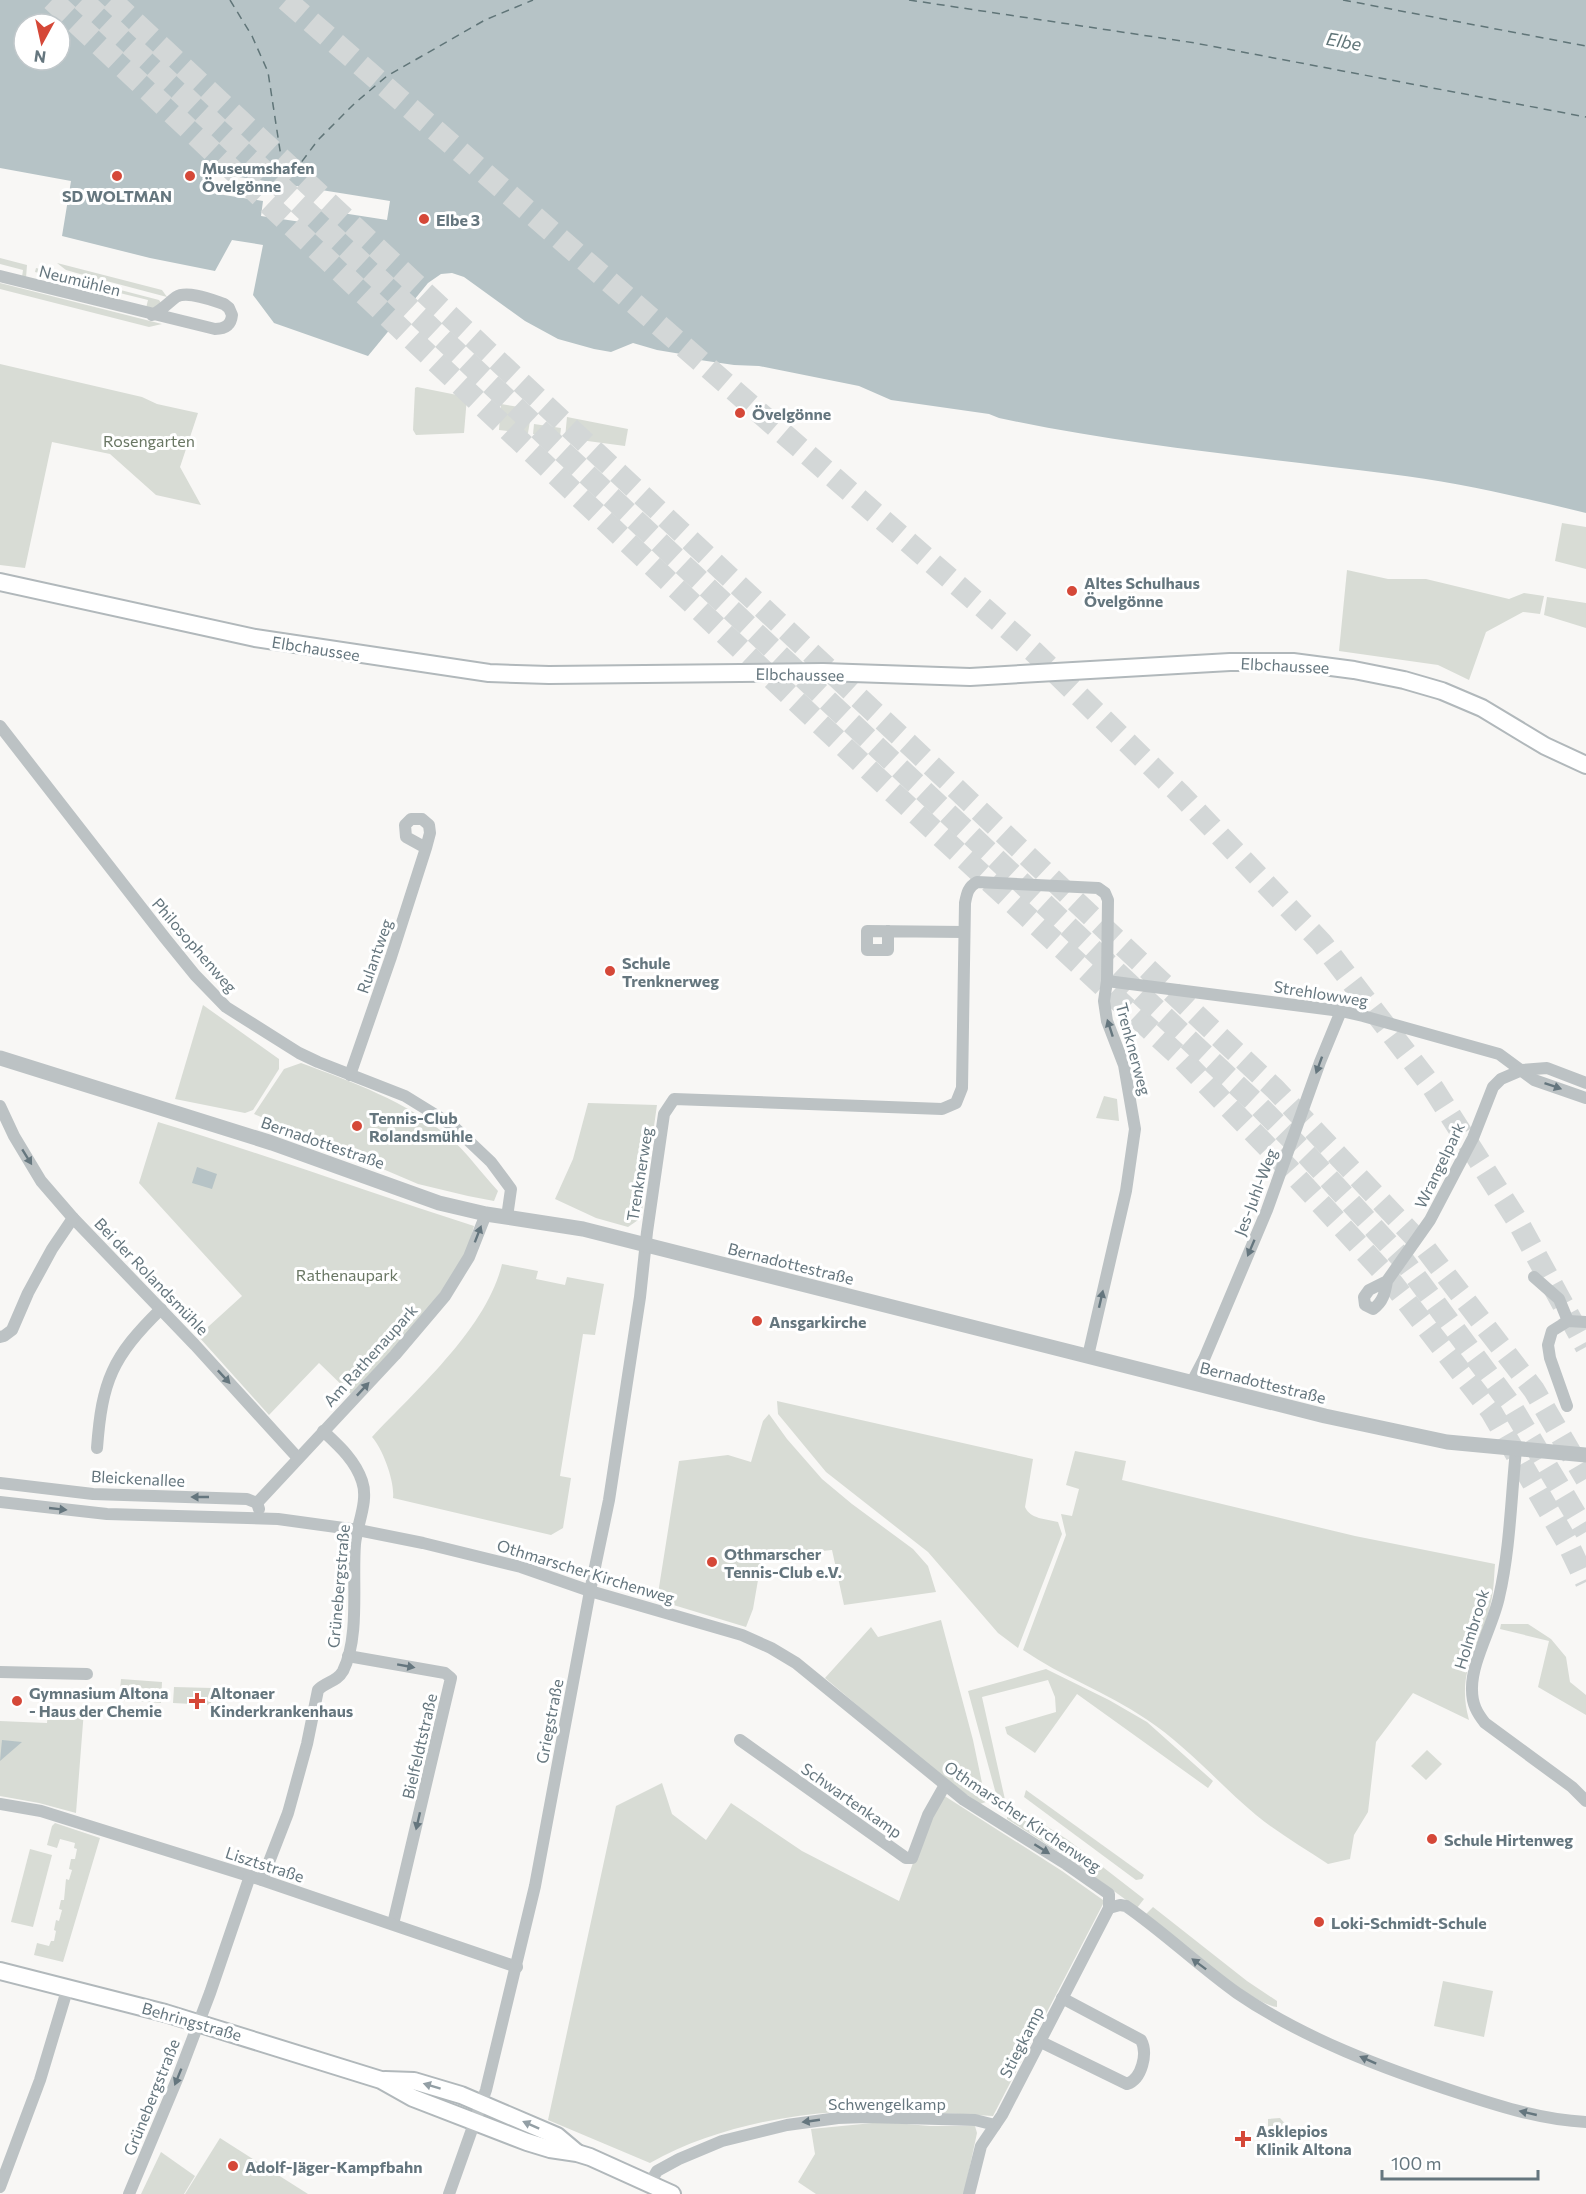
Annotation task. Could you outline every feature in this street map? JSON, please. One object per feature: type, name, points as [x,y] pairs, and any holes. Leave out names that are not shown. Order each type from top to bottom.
[{"type":"main road","name":"Elbchaussee","points":[[0,582],[255,638],[496,673],[549,675],[823,672],[970,677],[1230,662],[1293,662],[1377,675],[1443,691],[1482,708],[1545,746],[1586,765]]},
{"type":"main road","name":"Behringstraße","points":[[0,1971],[199,2023],[381,2080],[413,2098],[550,2149],[577,2153],[672,2194]]},
{"type":"main road","name":"Behringstraße","points":[[381,2080],[414,2080],[482,2103],[557,2136],[577,2153]]},
{"type":"street","name":"Neumühlen","points":[[0,276],[153,315],[218,329],[228,325],[232,315],[224,304],[185,294],[176,297],[164,309],[153,315]]},
{"type":"street","name":"Philosophenweg","points":[[0,726],[165,938],[218,999],[232,1012],[299,1053],[405,1096],[453,1126],[491,1162],[511,1189],[507,1217]]},
{"type":"street","name":"Rulantweg","points":[[350,1075],[392,957],[426,848]]},
{"type":"street","name":"Trenknerweg","points":[[645,1246],[664,1114],[674,1099],[942,1109],[956,1103],[962,1088],[964,932],[968,891],[977,882],[1098,888],[1104,893],[1109,905],[1107,981],[1104,1001],[1107,1021],[1124,1065],[1135,1130],[1126,1191],[1088,1356]]},
{"type":"street","points":[[888,931],[964,932]]},
{"type":"street","name":"Strehlowweg","points":[[1107,981],[1341,1011],[1499,1054],[1533,1080],[1586,1098]]},
{"type":"street","name":"Jes-Juhl-Weg","points":[[1192,1382],[1204,1359],[1267,1210],[1320,1062],[1341,1011]]},
{"type":"street","name":"Bernadottestraße","points":[[0,1058],[264,1140],[439,1203],[486,1214],[583,1229],[1393,1431],[1447,1442],[1586,1455]]},
{"type":"street","points":[[1522,1070],[1547,1068],[1586,1083]]},
{"type":"street","name":"Wrangelpark","points":[[1387,1281],[1430,1220],[1473,1138],[1493,1087],[1501,1079],[1522,1070]]},
{"type":"street","name":"Bei der Rolandsmühle","points":[[0,1106],[14,1136],[42,1181],[73,1218],[161,1309],[297,1457]]},
{"type":"street","name":"Am Rathenaupark","points":[[257,1503],[297,1457],[395,1355],[445,1296],[469,1257],[486,1214]]},
{"type":"street","points":[[0,1337],[12,1330],[43,1267],[73,1218]]},
{"type":"street","name":"Griegstraße","points":[[449,2194],[482,2103],[535,1886],[609,1500],[640,1297],[645,1246]]},
{"type":"street","points":[[1534,1276],[1559,1299],[1568,1321]]},
{"type":"street","points":[[97,1448],[103,1398],[116,1362],[135,1335],[161,1309]]},
{"type":"street","points":[[1567,1406],[1550,1358],[1548,1345],[1552,1331],[1568,1321],[1586,1322]]},
{"type":"street","name":"Grünebergstraße","points":[[262,1880],[288,1813],[307,1744],[318,1690],[337,1679],[348,1656],[354,1609],[355,1544],[363,1503],[363,1482],[354,1464],[323,1431]]},
{"type":"street","name":"Holmbrook","points":[[1516,1450],[1500,1596],[1473,1674],[1473,1702],[1477,1713],[1485,1723],[1572,1787],[1586,1800]]},
{"type":"street","name":"Bleickenallee","points":[[0,1483],[93,1494],[247,1498],[257,1503]]},
{"type":"street","points":[[0,1503],[108,1514],[278,1519],[358,1530]]},
{"type":"street","points":[[257,1503],[259,1519]]},
{"type":"street","name":"Othmarscher Kirchenweg","points":[[358,1530],[487,1558],[590,1591],[742,1635],[771,1648],[801,1667],[945,1785],[1107,1892],[1110,1896],[1109,1908]]},
{"type":"street","name":"Bielfeldtstraße","points":[[348,1656],[445,1673],[452,1678],[393,1924]]},
{"type":"street","points":[[0,1672],[87,1674]]},
{"type":"street","name":"Schwartenkamp","points":[[740,1740],[906,1858],[912,1858],[928,1815],[945,1785]]},
{"type":"street","name":"Lisztstraße","points":[[0,1804],[41,1810],[250,1876],[517,1967]]},
{"type":"street","name":"Grünebergstraße","points":[[129,2194],[199,2023],[250,1876]]},
{"type":"street","points":[[1109,1908],[1117,1905],[1126,1906],[1238,1993],[1307,2033],[1379,2064],[1480,2100],[1550,2118],[1586,2122]]},
{"type":"street","name":"Stiegkamp","points":[[969,2194],[981,2146],[995,2126],[1109,1908]]},
{"type":"street","points":[[0,2187],[43,2072],[68,1987]]},
{"type":"street","points":[[1039,2041],[1127,2084],[1133,2081],[1145,2050],[1141,2040],[1062,1998]]},
{"type":"street","name":"Schwengelkamp","points":[[650,2183],[657,2171],[679,2159],[722,2141],[787,2125],[838,2118],[866,2117],[975,2120],[995,2126]]},
{"type":"green space","points":[[0,258],[27,265],[26,278],[22,277],[23,270],[0,264]]},
{"type":"green space","points":[[57,263],[162,290],[167,297],[66,270]]},
{"type":"green space","points":[[36,268],[159,300],[161,303],[155,308],[146,308],[148,300],[35,272]]},
{"type":"green space","points":[[0,283],[162,324],[149,327],[0,289]]},
{"type":"green space","name":"Rosengarten","points":[[0,364],[142,397],[157,404],[198,413],[180,467],[201,505],[156,495],[110,454],[52,442],[25,568],[0,565]]},
{"type":"green space","points":[[415,388],[467,397],[464,433],[416,435],[413,430]]},
{"type":"green space","points":[[501,404],[532,409],[528,433],[499,430]]},
{"type":"green space","points":[[567,417],[628,429],[625,446],[565,438]]},
{"type":"green space","points":[[534,424],[561,428],[560,437],[533,434]]},
{"type":"green space","points":[[1562,523],[1586,527],[1586,569],[1555,561]]},
{"type":"green space","points":[[1347,570],[1388,579],[1426,579],[1509,599],[1524,593],[1544,596],[1540,614],[1523,612],[1486,632],[1469,680],[1438,665],[1339,651]]},
{"type":"green space","points":[[1547,597],[1586,603],[1586,628],[1544,615]]},
{"type":"green space","points":[[203,1005],[279,1059],[279,1069],[253,1110],[245,1113],[175,1099]]},
{"type":"green space","name":"Tennis-Club Rolandsmühle","points":[[301,1063],[378,1094],[432,1124],[462,1149],[498,1191],[494,1201],[418,1184],[254,1114],[284,1069]]},
{"type":"green space","points":[[1104,1096],[1117,1099],[1119,1121],[1096,1118]]},
{"type":"green space","points":[[588,1103],[657,1105],[641,1218],[628,1227],[596,1218],[555,1199],[573,1159]]},
{"type":"green space","name":"Rathenaupark","points":[[158,1122],[474,1226],[466,1255],[415,1326],[351,1394],[319,1363],[269,1415],[198,1336],[242,1296],[139,1183]]},
{"type":"green space","points":[[502,1264],[538,1271],[536,1279],[565,1285],[567,1277],[604,1284],[595,1335],[583,1334],[560,1476],[571,1478],[563,1528],[551,1535],[393,1498],[387,1466],[372,1437],[429,1378],[466,1334],[494,1288]]},
{"type":"green space","points":[[777,1401],[1033,1459],[1025,1507],[1034,1516],[1058,1522],[1062,1534],[1018,1648],[998,1633],[928,1552],[826,1472],[778,1414]]},
{"type":"green space","name":"Othmarscher Tennis-Club e.V.","points":[[769,1414],[787,1439],[822,1479],[913,1549],[928,1566],[936,1592],[844,1605],[832,1550],[762,1557],[753,1609],[746,1627],[657,1600],[679,1461],[728,1455],[751,1462],[763,1421]]},
{"type":"green space","points":[[1075,1451],[1126,1461],[1122,1480],[1355,1536],[1495,1564],[1487,1618],[1467,1672],[1465,1687],[1469,1720],[1413,1693],[1376,1742],[1368,1812],[1354,1835],[1350,1859],[1328,1864],[1256,1815],[1175,1741],[1146,1719],[1023,1650],[1066,1535],[1061,1514],[1072,1516],[1079,1489],[1066,1485]]},
{"type":"green space","points":[[941,1620],[973,1740],[986,1802],[980,1804],[942,1777],[825,1678],[871,1627],[878,1637]]},
{"type":"green space","points":[[1501,1624],[1528,1624],[1551,1639],[1566,1657],[1570,1682],[1586,1695],[1586,1715],[1538,1687],[1549,1641],[1500,1629]]},
{"type":"green space","points":[[1046,1669],[1109,1700],[1147,1722],[1213,1781],[1208,1788],[1077,1694],[1035,1753],[1007,1734],[1005,1727],[1056,1712],[1055,1697],[1048,1680],[982,1697],[1006,1804],[999,1805],[968,1691]]},
{"type":"green space","points":[[121,1679],[162,1682],[161,1703],[119,1700]]},
{"type":"green space","points":[[174,1687],[212,1688],[211,1705],[173,1703]]},
{"type":"green space","points":[[48,1709],[84,1710],[76,1813],[0,1796],[0,1721],[47,1723]]},
{"type":"green space","points":[[1427,1750],[1442,1764],[1426,1780],[1411,1766]]},
{"type":"green space","points":[[662,1783],[672,1814],[706,1840],[731,1803],[802,1851],[899,1901],[930,1817],[943,1795],[1103,1900],[1103,1904],[993,2116],[876,2111],[789,2117],[717,2134],[650,2163],[548,2120],[616,1806]]},
{"type":"green space","points":[[1026,1790],[1144,1875],[1142,1879],[1136,1880],[1024,1797]]},
{"type":"green space","points":[[1012,1810],[1026,1813],[1068,1840],[1144,1899],[1137,1908],[1073,1861],[1007,1819],[1007,1814]]},
{"type":"green space","points":[[55,1823],[100,1838],[63,1962],[34,1955],[37,1943],[49,1946],[51,1941],[54,1941],[56,1931],[54,1930],[56,1920],[59,1921],[62,1910],[59,1909],[61,1900],[64,1900],[66,1879],[69,1880],[72,1870],[69,1869],[71,1859],[75,1859],[77,1849],[74,1848],[75,1843],[60,1839],[57,1848],[47,1845]]},
{"type":"green space","points":[[30,1849],[52,1855],[33,1927],[11,1922]]},
{"type":"green space","points":[[1153,1907],[1247,1981],[1277,2001],[1277,2007],[1249,1994],[1192,1952],[1146,1914]]},
{"type":"green space","points":[[1443,1981],[1493,1991],[1484,2037],[1434,2026]]},
{"type":"green space","points":[[1280,2118],[1288,2127],[1268,2128],[1268,2119]]},
{"type":"green space","points":[[883,2122],[930,2126],[975,2126],[977,2133],[964,2194],[816,2194],[798,2182],[815,2154],[811,2129]]},
{"type":"green space","name":"Adolf-Jäger-Kampfbahn","points":[[220,2138],[308,2194],[185,2194]]},
{"type":"green space","points":[[161,2152],[195,2176],[184,2194],[141,2194]]},
{"type":"water","name":"Elbe","points":[[0,0],[1586,0],[1586,513],[1439,481],[1145,444],[1048,428],[989,414],[891,400],[859,386],[759,366],[693,359],[633,343],[611,352],[594,349],[558,339],[525,321],[464,277],[452,273],[441,274],[428,283],[368,356],[274,323],[253,295],[263,245],[232,240],[215,271],[150,258],[62,236],[71,181],[0,168]]},
{"type":"water","points":[[197,1167],[217,1174],[212,1189],[192,1183]]},
{"type":"water","points":[[2,1740],[22,1742],[0,1761]]},
{"type":"pier","points":[[208,172],[390,201],[387,220],[310,208],[308,223],[261,216],[263,201],[205,192]]},
{"type":"ferry route","points":[[230,0],[252,36],[268,72],[285,183]]},
{"type":"ferry route","points":[[285,184],[318,140],[355,103],[387,76],[485,20],[533,0]]},
{"type":"ferry route","points":[[909,0],[1195,43],[1586,117]]},
{"type":"ferry route","points":[[1343,0],[1586,46]]},
{"type":"tunnel","points":[[52,0],[886,786],[1180,1057],[1289,1169],[1387,1276],[1491,1411],[1567,1542],[1586,1582]]},
{"type":"tunnel","points":[[82,0],[1258,1105],[1404,1261],[1510,1404],[1586,1532]]},
{"type":"tunnel","points":[[111,0],[1275,1089],[1425,1248],[1534,1390],[1586,1479]]},
{"type":"tunnel","points":[[286,0],[1033,651],[1182,796],[1321,942],[1433,1088],[1518,1222],[1586,1347]]},
{"type":"place","name":"SD WOLTMAN","points":[[117,176]]},
{"type":"place","name":"Museumshafen Övelgönne","points":[[190,176]]},
{"type":"place","name":"Elbe 3","points":[[424,219]]},
{"type":"place","name":"Övelgönne","points":[[740,413]]},
{"type":"place","name":"Altes Schulhaus Övelgönne","points":[[1072,591]]},
{"type":"place","name":"Schule Trenknerweg","points":[[610,971]]},
{"type":"place","name":"Tennis-Club Rolandsmühle","points":[[357,1126]]},
{"type":"place","name":"Ansgarkirche","points":[[757,1321]]},
{"type":"place","name":"Othmarscher Tennis-Club e.V.","points":[[712,1562]]},
{"type":"place","name":"Gymnasium Altona - Haus der Chemie","points":[[17,1701]]},
{"type":"place","name":"Altonaer Kinderkrankenhaus","points":[[197,1701]]},
{"type":"place","name":"Schule Hirtenweg","points":[[1432,1839]]},
{"type":"place","name":"Loki-Schmidt-Schule","points":[[1319,1922]]},
{"type":"place","name":"Asklepios Klinik Altona","points":[[1243,2139]]},
{"type":"place","name":"Adolf-Jäger-Kampfbahn","points":[[233,2166]]}]
